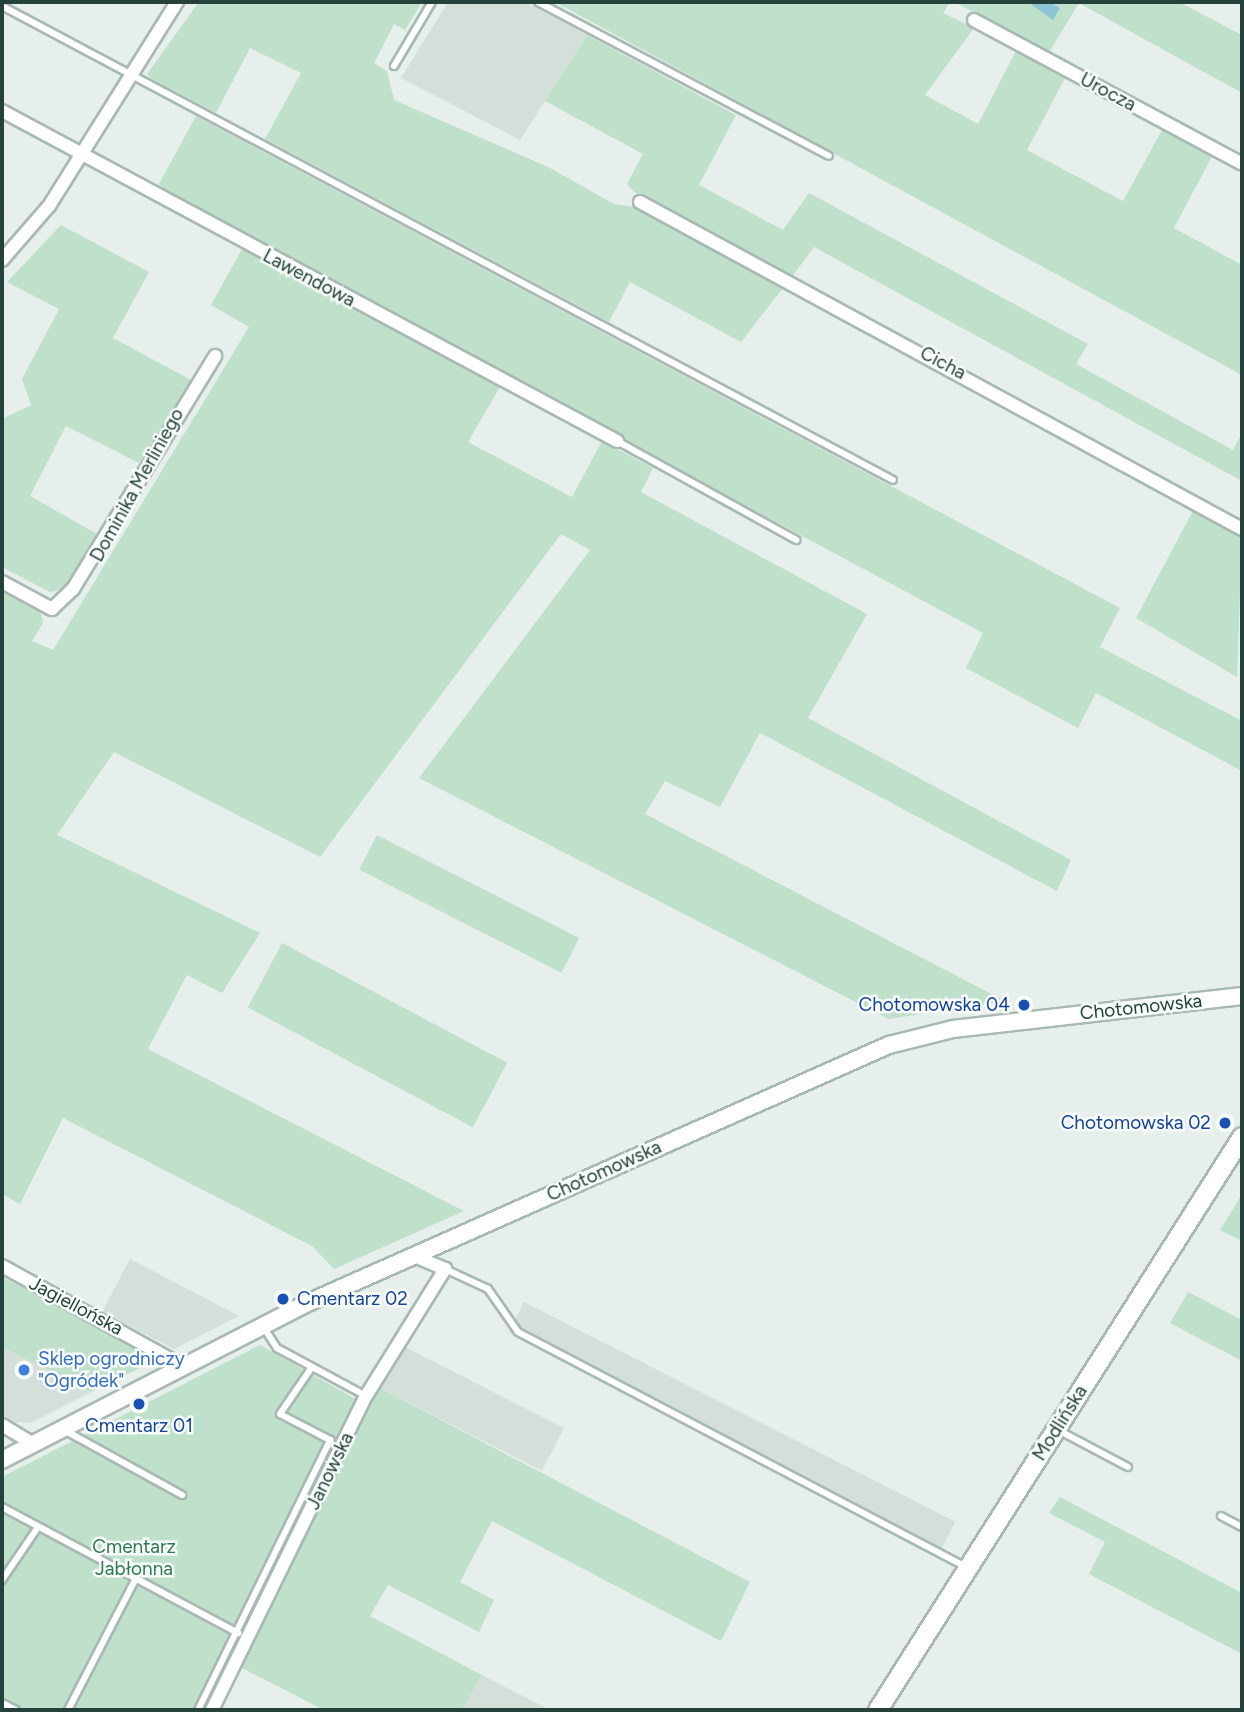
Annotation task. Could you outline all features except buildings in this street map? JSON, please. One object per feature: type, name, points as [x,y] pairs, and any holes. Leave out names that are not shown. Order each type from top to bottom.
[{"type":"main road","name":"Modlińska","points":[[878,1710],[1242,1137]]},
{"type":"street","points":[[2,260],[50,206],[80,152],[177,2]]},
{"type":"street","name":"Urocza","points":[[974,20],[1242,164]]},
{"type":"street","name":"Lawendowa","points":[[2,111],[617,441]]},
{"type":"street","name":"Cicha","points":[[640,202],[1242,529]]},
{"type":"street","name":"Dominika Merliniego","points":[[2,582],[52,608],[91,568],[215,355]]},
{"type":"street","name":"Chotomowska","points":[[2,1460],[263,1327],[415,1255],[920,1034],[1242,996]]},
{"type":"street","points":[[415,1255],[445,1269]]},
{"type":"street","name":"Jagiellońska","points":[[2,1266],[184,1367]]},
{"type":"street","name":"Janowska","points":[[212,1710],[242,1635],[366,1396],[445,1269]]},
{"type":"street","points":[[2,1425],[34,1444]]},
{"type":"lane","points":[[394,66],[432,2]]},
{"type":"lane","points":[[538,2],[829,156]]},
{"type":"lane","points":[[2,6],[893,480]]},
{"type":"lane","points":[[617,441],[796,540]]},
{"type":"lane","points":[[445,1269],[488,1289],[518,1332],[968,1568]]},
{"type":"lane","points":[[263,1327],[277,1349],[366,1396]]},
{"type":"lane","points":[[198,1710],[242,1635],[330,1440],[280,1414],[312,1367]]},
{"type":"lane","points":[[63,1429],[182,1495]]},
{"type":"lane","points":[[1056,1429],[1128,1467]]},
{"type":"lane","points":[[2,1507],[242,1635]]},
{"type":"lane","points":[[1221,1516],[1242,1527]]},
{"type":"lane","points":[[2,1580],[38,1527]]},
{"type":"lane","points":[[68,1710],[136,1578]]},
{"type":"lane","points":[[2,1703],[16,1710]]},
{"type":"shaded area","points":[[448,2],[525,2],[587,35],[520,140],[401,78]]},
{"type":"shaded area","points":[[130,1259],[239,1316],[174,1349],[102,1312]]},
{"type":"shaded area","points":[[524,1302],[955,1522],[940,1552],[509,1332]]},
{"type":"shaded area","points":[[399,1344],[564,1428],[542,1471],[377,1387]]},
{"type":"shaded area","name":"Sklep ogrodniczy \"Ogródek\"","points":[[2,1347],[91,1392],[31,1423],[16,1422],[2,1415]]},
{"type":"shaded area","points":[[482,1675],[550,1710],[462,1710]]},
{"type":"green space","points":[[199,2],[422,2],[405,30],[394,24],[374,63],[387,71],[394,100],[548,167],[614,204],[641,208],[786,284],[741,342],[630,282],[609,322],[265,139],[301,73],[250,48],[216,113],[152,79],[147,74]]},
{"type":"green space","points":[[555,2],[950,2],[943,13],[974,28],[925,95],[978,124],[1016,51],[1065,78],[1027,150],[1123,201],[1162,130],[1212,156],[1174,228],[1242,265],[1242,375]]},
{"type":"green space","points":[[954,2],[1179,2],[1242,35],[1242,93],[1079,3],[1049,52]]},
{"type":"green space","points":[[587,35],[736,115],[699,185],[783,230],[809,193],[1088,344],[1076,364],[1233,450],[1242,433],[1242,481],[814,247],[791,278],[634,192],[627,184],[643,154],[545,101]]},
{"type":"green space","points":[[196,116],[1120,608],[1100,647],[1242,721],[1242,771],[1096,693],[1078,728],[966,668],[983,633],[176,200],[159,184]]},
{"type":"green space","points":[[61,225],[149,272],[113,338],[191,380],[139,463],[66,426],[30,496],[97,534],[63,589],[50,592],[2,567],[2,419],[31,405],[22,379],[59,309],[7,282]]},
{"type":"green space","points":[[242,249],[500,387],[468,442],[572,497],[602,441],[653,468],[641,492],[867,614],[808,718],[1071,860],[1057,891],[760,733],[720,807],[665,781],[645,814],[1005,1001],[889,1019],[419,778],[590,550],[561,534],[320,857],[114,752],[57,835],[260,933],[222,993],[187,975],[148,1049],[464,1211],[334,1269],[312,1246],[63,1118],[20,1204],[2,1194],[2,590],[40,610],[43,623],[32,641],[53,650],[249,327],[211,305]]},
{"type":"green space","points":[[1196,505],[1242,531],[1237,677],[1136,618]]},
{"type":"green space","points":[[377,835],[579,938],[562,973],[359,870]]},
{"type":"green space","points":[[282,943],[507,1063],[473,1127],[248,1007]]},
{"type":"green space","points":[[1242,1194],[1242,1241],[1220,1230]]},
{"type":"green space","points":[[2,1277],[160,1358],[91,1392],[2,1347]]},
{"type":"green space","points":[[1188,1292],[1242,1320],[1242,1361],[1170,1323]]},
{"type":"green space","name":"Cmentarz Jabłonna","points":[[260,1345],[359,1401],[208,1710],[2,1710],[2,1477]]},
{"type":"green space","points":[[376,1386],[750,1582],[721,1641],[492,1521],[460,1582],[494,1600],[479,1632],[388,1585],[370,1616],[482,1675],[462,1710],[324,1710],[240,1667]]},
{"type":"green space","points":[[1060,1497],[1242,1593],[1242,1654],[1089,1574],[1105,1542],[1049,1513]]},
{"type":"water","points":[[1028,2],[1048,2],[1060,8],[1053,20]]},
{"type":"place","name":"Chotomowska 04","points":[[1024,1005]]},
{"type":"place","name":"Chotomowska 02","points":[[1225,1123]]},
{"type":"place","name":"Cmentarz 02","points":[[283,1299]]},
{"type":"place","name":"Sklep ogrodniczy \"Ogródek\"","points":[[24,1370]]},
{"type":"place","name":"Cmentarz 01","points":[[139,1404]]}]
